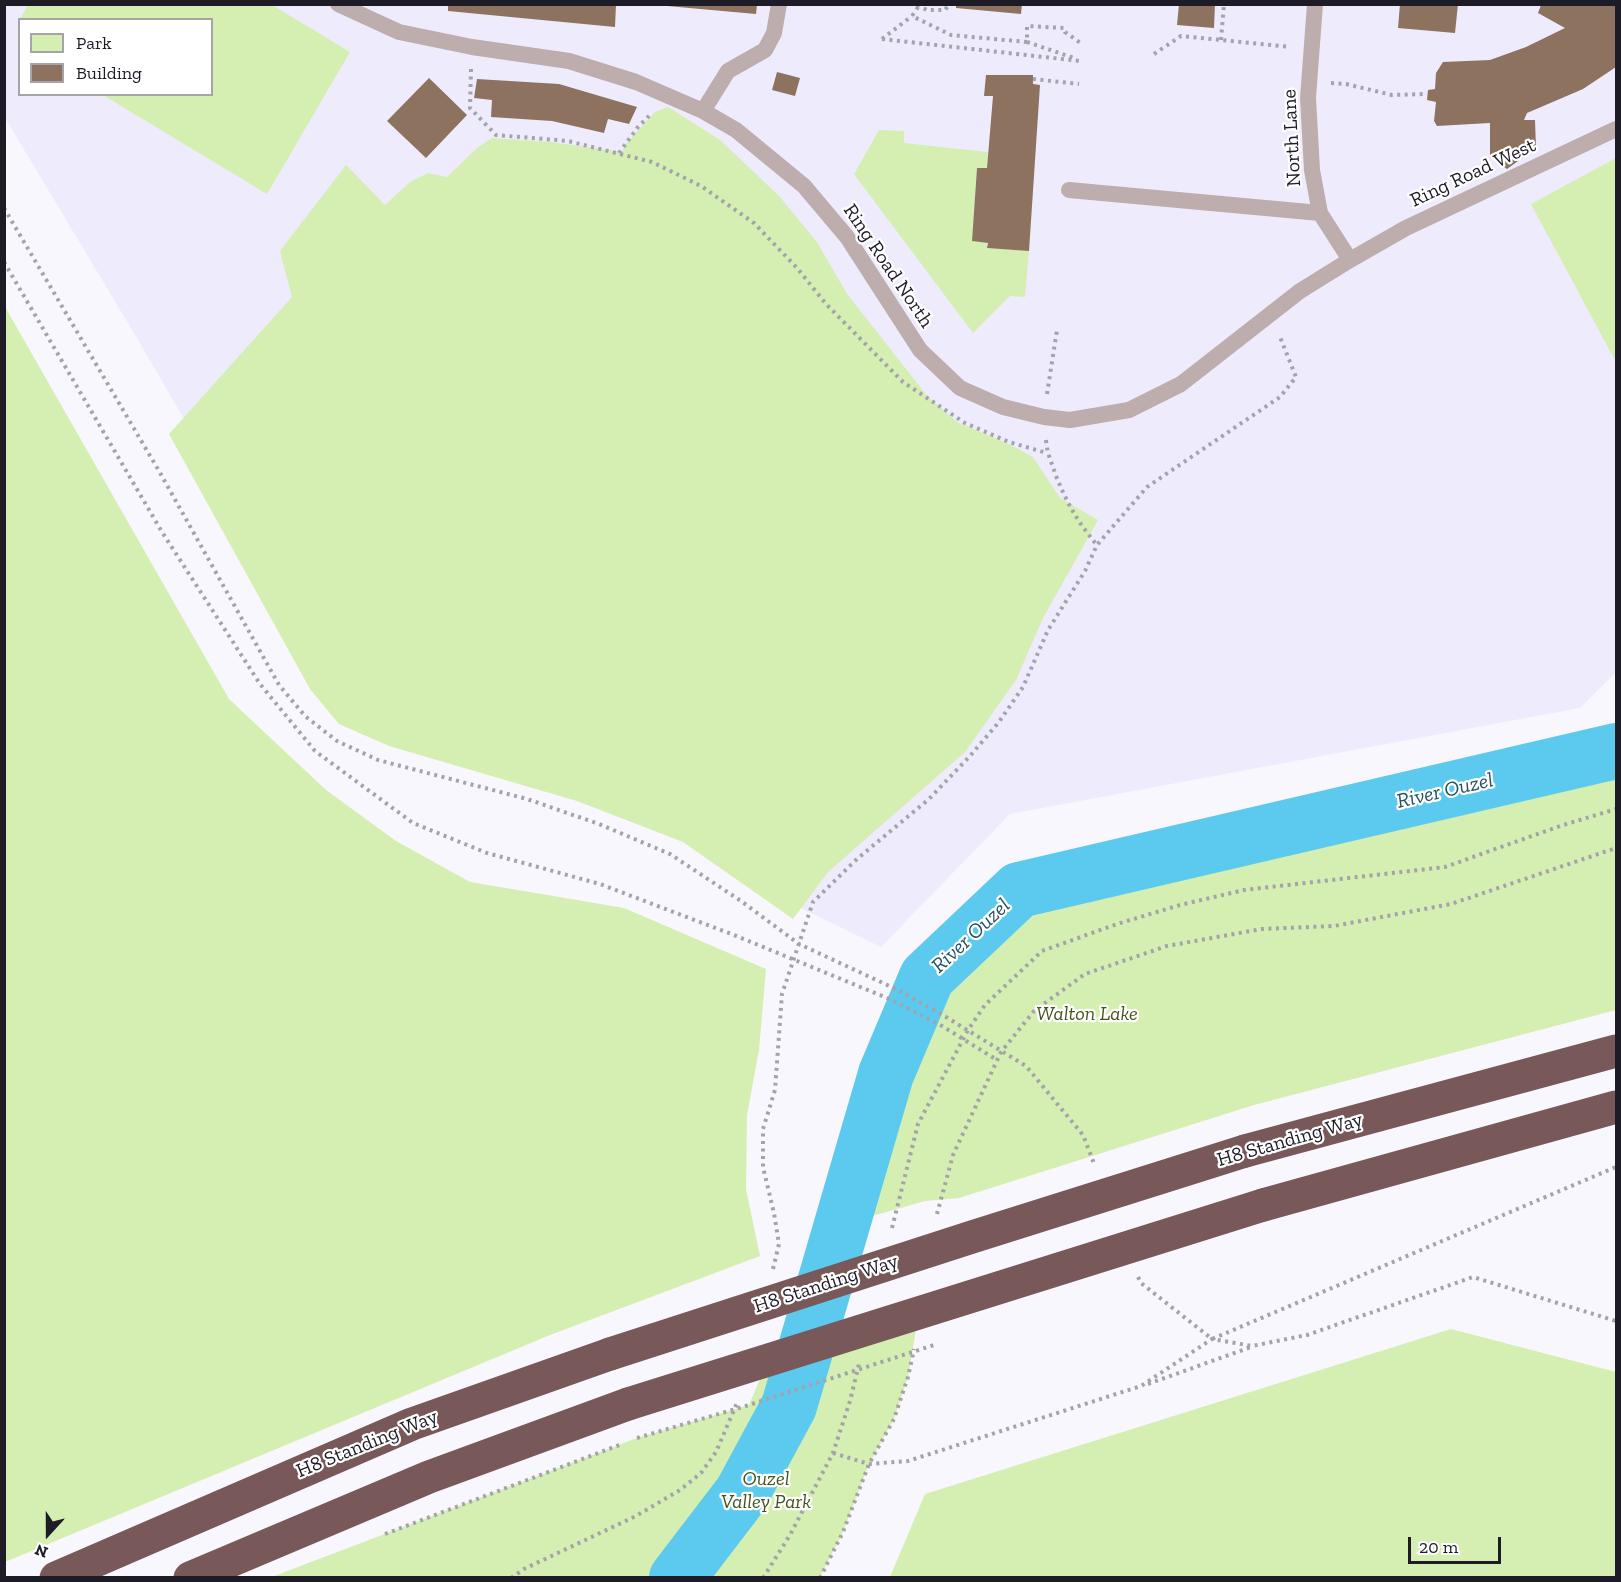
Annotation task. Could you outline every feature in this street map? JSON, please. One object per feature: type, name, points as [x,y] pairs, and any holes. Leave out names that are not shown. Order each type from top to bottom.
[{"type":"highway","name":"H8 Standing Way","points":[[56,1578],[412,1424],[610,1354],[1245,1151],[1617,1051]]},
{"type":"highway","points":[[190,1578],[429,1477],[628,1404],[1263,1205],[1617,1107]]},
{"type":"lane","name":"Ring Road North","points":[[338,4],[399,32],[472,47],[569,61],[636,82],[703,111],[736,130],[804,186],[847,237],[920,350],[960,388],[1003,407],[1044,417],[1070,420],[1130,410],[1181,384],[1300,291],[1350,260]]},
{"type":"lane","points":[[703,111],[728,71],[765,50],[774,33],[779,4]]},
{"type":"lane","name":"North Lane","points":[[1315,4],[1308,98],[1312,170],[1320,213],[1350,260]]},
{"type":"lane","name":"Ring Road West","points":[[1350,260],[1406,228],[1617,129]]},
{"type":"lane","points":[[1069,190],[1320,213]]},
{"type":"path","points":[[912,16],[951,35],[1027,42],[1080,61],[882,39],[912,16],[917,6],[927,10],[945,10],[949,4]]},
{"type":"path","points":[[1221,40],[1224,4]]},
{"type":"path","points":[[1027,42],[1027,26],[1064,28],[1065,32],[1082,44]]},
{"type":"path","points":[[1154,54],[1181,36],[1312,49]]},
{"type":"path","points":[[472,47],[470,108],[496,135],[568,141],[652,162],[701,186],[754,223],[797,268],[826,304],[903,382],[964,423],[1009,442],[1047,453],[1064,498],[1078,523],[1097,545]]},
{"type":"path","points":[[1033,79],[1078,84]]},
{"type":"path","points":[[1309,81],[1346,84],[1392,95],[1427,94]]},
{"type":"path","points":[[619,154],[638,127],[658,108],[676,99]]},
{"type":"path","points":[[4,208],[159,471],[279,685],[304,716],[337,741],[378,760],[527,799],[599,824],[670,854],[741,901],[799,944],[898,990],[968,1030],[985,1005],[1042,951],[1117,924],[1180,905],[1244,890],[1445,867],[1560,826],[1617,809]]},
{"type":"path","points":[[4,262],[162,532],[260,684],[315,751],[413,823],[487,853],[600,884],[793,959],[892,1000],[942,1026],[997,1060]]},
{"type":"path","points":[[771,1279],[779,1244],[763,1167],[763,1129],[775,1090],[782,994],[813,902],[857,859],[929,799],[999,722],[1023,687],[1048,630],[1085,571],[1097,545],[1147,488],[1280,397],[1296,377],[1271,313]]},
{"type":"path","points":[[1044,417],[1058,330]]},
{"type":"path","points":[[935,1223],[953,1155],[1001,1052],[1034,1011],[1085,974],[1167,946],[1262,929],[1334,926],[1451,904],[1617,848]]},
{"type":"path","points":[[833,1453],[869,1464],[908,1461],[1141,1386],[1252,1346],[1307,1335],[1473,1277],[1617,1321]]},
{"type":"path","points":[[1141,1386],[1212,1339],[1252,1346]]},
{"type":"path","points":[[820,1578],[843,1532],[869,1464],[894,1419],[908,1377],[915,1344]]},
{"type":"path","points":[[511,1578],[524,1569],[636,1516],[680,1490],[701,1473],[717,1452],[738,1401]]},
{"type":"path","points":[[381,1535],[637,1438]]},
{"type":"shaded area","points":[[5,5],[1616,5],[1616,672],[1580,708],[1010,814],[881,947],[776,896],[652,820],[360,722],[141,345],[5,118]]},
{"type":"green space","points":[[28,5],[272,5],[350,52],[267,194],[105,96],[213,96],[213,18],[21,18]]},
{"type":"green space","points":[[668,107],[720,140],[779,196],[817,242],[847,294],[928,397],[957,422],[1033,457],[1060,498],[1098,520],[1043,618],[1016,680],[965,752],[828,872],[793,919],[683,842],[577,801],[389,746],[339,724],[310,689],[169,434],[292,297],[280,251],[346,165],[385,205],[410,182],[428,173],[447,177],[477,148],[492,138],[551,142],[622,152],[625,145],[655,112]]},
{"type":"green space","points":[[879,130],[904,131],[904,143],[988,152],[987,168],[977,168],[972,241],[987,243],[987,248],[1029,251],[1025,297],[1010,296],[973,333],[854,174]]},
{"type":"green space","points":[[1616,158],[1616,362],[1531,204]]},
{"type":"green space","points":[[4,305],[229,699],[326,790],[396,841],[470,882],[624,908],[766,969],[759,1050],[747,1115],[746,1189],[760,1256],[550,1335],[5,1562]]},
{"type":"green space","name":"Walton Lake","points":[[1616,751],[1616,1010],[1254,1105],[959,1198],[925,1201],[858,1220],[886,1074],[927,977],[1019,890]]},
{"type":"green space","name":"Ouzel Valley Park","points":[[919,1312],[908,1377],[894,1419],[869,1464],[843,1532],[820,1577],[269,1578],[637,1438],[749,1405],[768,1360]]},
{"type":"green space","points":[[1451,1329],[1616,1372],[1616,1577],[890,1577],[925,1494]]},
{"type":"building","points":[[956,4],[1022,4],[1021,14],[956,8]]},
{"type":"building","points":[[1179,4],[1215,4],[1214,28],[1177,25]]},
{"type":"building","points":[[1400,4],[1458,4],[1455,33],[1398,28]]},
{"type":"building","points":[[448,5],[616,5],[615,27],[448,11]]},
{"type":"building","points":[[667,5],[757,5],[756,14]]},
{"type":"building","points":[[1541,5],[1616,5],[1616,67],[1583,89],[1527,113],[1524,120],[1535,120],[1536,148],[1507,169],[1490,157],[1490,123],[1437,126],[1434,121],[1436,102],[1427,100],[1428,90],[1435,89],[1436,73],[1443,62],[1490,60],[1526,47],[1565,28],[1538,13]]},
{"type":"building","points":[[777,72],[800,78],[795,96],[772,90]]},
{"type":"building","points":[[986,75],[1033,75],[1033,84],[1040,85],[1029,251],[987,248],[988,243],[972,241],[977,168],[987,168],[993,96],[984,96]]},
{"type":"building","points":[[429,78],[467,115],[426,158],[387,121]]},
{"type":"building","points":[[477,79],[559,84],[637,107],[629,124],[608,119],[604,133],[552,121],[491,117],[492,100],[474,98]]},
{"type":"waterway","name":"River Ouzel","points":[[677,1578],[742,1493],[789,1406],[886,1074],[927,977],[1019,890],[1616,751]]}]
